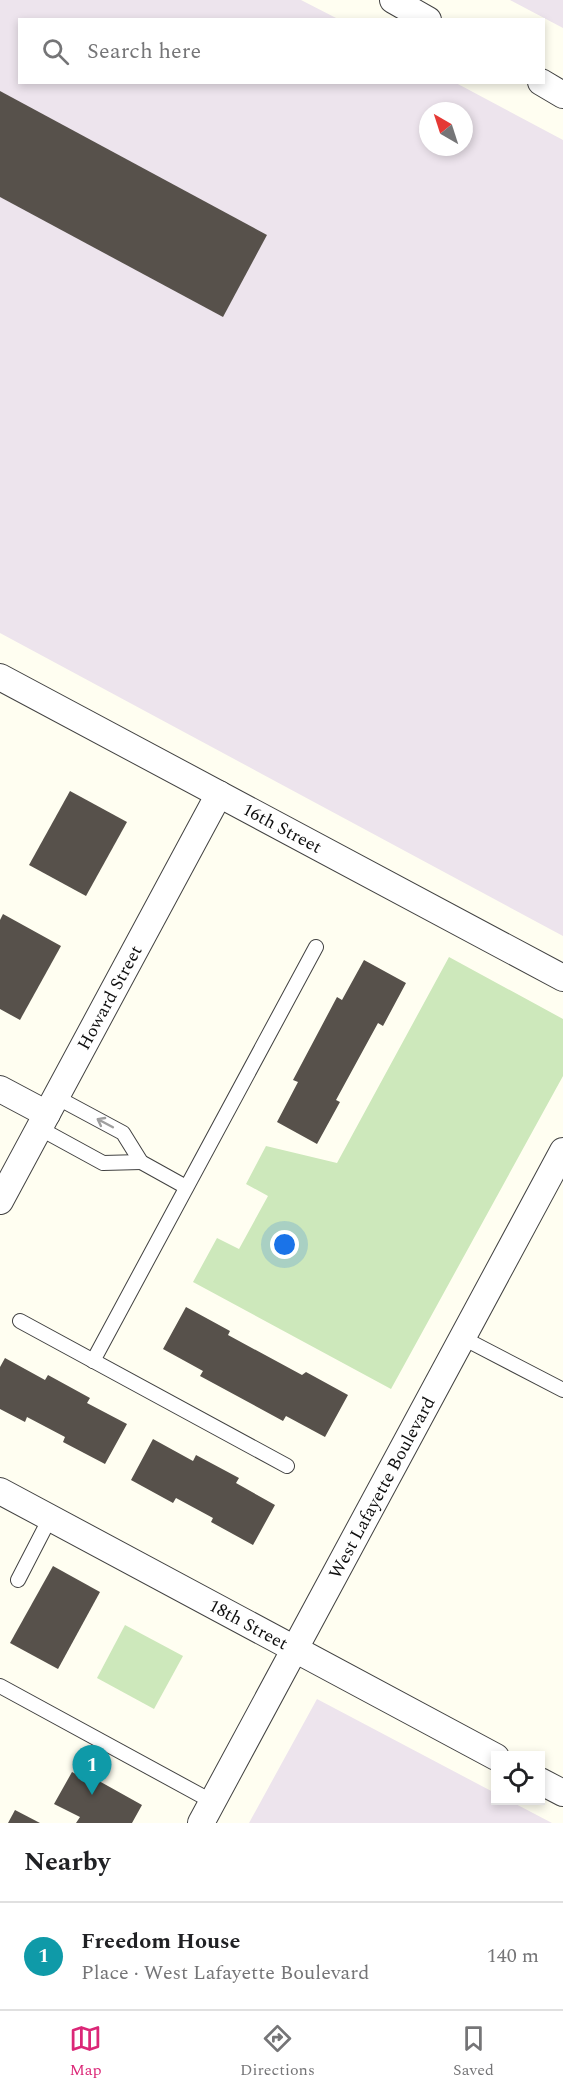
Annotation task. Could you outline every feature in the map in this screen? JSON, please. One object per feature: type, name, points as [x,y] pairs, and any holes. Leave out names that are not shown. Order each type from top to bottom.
[{"type":"street","points":[[393,0],[424,18]]},
{"type":"street","points":[[544,84],[563,95]]},
{"type":"street","name":"16th Street","points":[[0,677],[563,978]]},
{"type":"street","name":"Howard Street","points":[[0,1201],[219,794]]},
{"type":"street","points":[[0,1089],[47,1113]]},
{"type":"street","name":"West Lafayette Boulevard","points":[[207,1812],[563,1151]]},
{"type":"street","name":"18th Street","points":[[0,1491],[491,1755]]},
{"type":"street","points":[[545,1784],[563,1793]]},
{"type":"lane","points":[[93,1361],[316,947]]},
{"type":"lane","points":[[47,1113],[103,1163],[141,1162]]},
{"type":"lane","points":[[47,1113],[123,1133],[141,1162],[186,1187]]},
{"type":"lane","points":[[20,1321],[287,1466]]},
{"type":"lane","points":[[463,1338],[563,1390]]},
{"type":"lane","points":[[18,1580],[50,1518]]},
{"type":"lane","points":[[0,1686],[207,1812]]},
{"type":"shaded area","points":[[0,0],[301,0],[336,18],[18,18],[18,84],[458,84],[563,140],[563,936],[0,633]]},
{"type":"shaded area","points":[[510,0],[563,0],[563,28]]},
{"type":"shaded area","points":[[317,1699],[491,1791],[491,1805],[518,1805],[552,1823],[249,1823]]},
{"type":"green space","points":[[449,957],[563,1019],[563,1076],[391,1389],[193,1282],[217,1238],[239,1249],[268,1196],[246,1184],[266,1146],[337,1163]]},
{"type":"green space","points":[[125,1625],[183,1656],[154,1709],[97,1678]]},
{"type":"building","points":[[0,91],[267,235],[223,317],[0,197]]},
{"type":"building","points":[[70,791],[127,822],[86,896],[29,865]]},
{"type":"building","points":[[3,914],[61,946],[20,1020],[0,1009],[0,920]]},
{"type":"building","points":[[364,960],[406,983],[383,1026],[378,1023],[336,1100],[340,1102],[317,1144],[277,1122],[298,1082],[293,1080],[337,997],[342,1000]]},
{"type":"building","points":[[186,1307],[230,1331],[228,1335],[302,1375],[306,1372],[348,1395],[325,1437],[286,1416],[283,1421],[200,1376],[203,1371],[163,1349]]},
{"type":"building","points":[[5,1358],[45,1380],[48,1375],[90,1398],[87,1403],[127,1424],[105,1464],[63,1442],[65,1437],[27,1417],[25,1422],[0,1409],[0,1367]]},
{"type":"building","points":[[153,1439],[193,1461],[196,1455],[239,1478],[236,1483],[275,1505],[253,1545],[211,1522],[213,1518],[176,1498],[173,1503],[131,1480]]},
{"type":"building","points":[[53,1566],[100,1592],[58,1669],[10,1643]]},
{"type":"building","points":[[72,1772],[97,1785],[99,1781],[142,1805],[132,1823],[76,1823],[80,1817],[54,1804]]},
{"type":"building","points":[[15,1810],[40,1823],[8,1823]]},
{"type":"place","name":"Freedom House","points":[[92,1795]]}]
